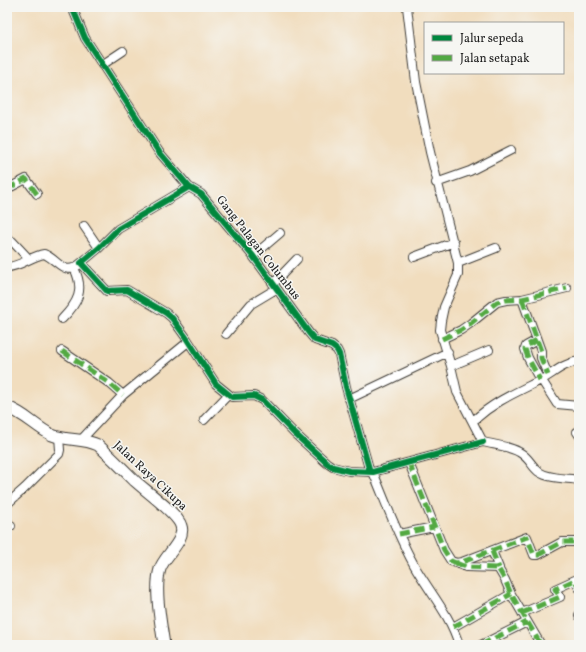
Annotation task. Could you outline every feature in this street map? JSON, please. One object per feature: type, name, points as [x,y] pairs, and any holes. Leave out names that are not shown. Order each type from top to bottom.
[{"type":"main road","name":"Jalan Raya Cikupa","points":[[7,407],[22,414],[44,431],[59,437],[91,442],[98,445],[134,480],[173,514],[181,526],[182,530],[179,540],[164,560],[160,571],[158,589],[159,610],[164,645]]},
{"type":"street","name":"Gang Palagan Columbus","points":[[72,7],[85,38],[159,152],[189,187],[201,194],[253,256],[315,340],[328,344],[337,350],[341,360],[344,379],[372,472],[399,534],[417,570],[440,604],[453,627],[459,645]]},
{"type":"street","points":[[407,7],[416,82],[436,183],[454,242],[458,264],[458,275],[444,307],[440,330],[448,352],[457,392],[462,405],[473,421],[483,442]]},
{"type":"street","points":[[102,65],[123,51]]},
{"type":"street","points":[[436,183],[470,171],[511,150]]},
{"type":"street","points":[[7,189],[26,179],[37,194]]},
{"type":"street","points":[[7,266],[16,266],[29,259],[44,254],[67,269],[78,266],[118,229],[189,187]]},
{"type":"street","points":[[84,226],[99,248]]},
{"type":"street","points":[[253,256],[280,233]]},
{"type":"street","points":[[12,241],[29,259]]},
{"type":"street","points":[[414,257],[454,242]]},
{"type":"street","points":[[458,264],[496,248]]},
{"type":"street","points":[[226,334],[251,304],[274,286],[297,259]]},
{"type":"street","points":[[62,319],[70,311],[77,300],[80,287],[78,266]]},
{"type":"street","points":[[78,266],[107,292],[127,290],[160,308],[172,318],[216,384],[228,395],[238,398],[254,396],[262,400],[308,446],[334,467],[349,471],[372,472],[410,463],[483,442],[515,450],[529,459],[538,471],[545,475],[579,480]]},
{"type":"street","points":[[442,339],[471,324],[497,302],[522,299],[567,288]]},
{"type":"street","points":[[522,299],[541,351],[543,378]]},
{"type":"street","points":[[537,340],[526,346],[525,348],[528,358],[543,378],[558,404],[579,406]]},
{"type":"street","points":[[81,440],[121,397],[188,342]]},
{"type":"street","points":[[451,366],[489,350]]},
{"type":"street","points":[[62,351],[103,379],[121,397]]},
{"type":"street","points":[[350,399],[448,352]]},
{"type":"street","points":[[473,421],[485,410],[513,393],[543,378],[566,364],[579,361]]},
{"type":"street","points":[[204,420],[228,395]]},
{"type":"street","points":[[7,504],[59,454],[59,437]]},
{"type":"street","points":[[410,463],[434,527],[444,550],[451,561],[466,567],[499,568]]},
{"type":"street","points":[[399,534],[434,527]]},
{"type":"street","points":[[456,563],[527,537],[534,555],[538,555],[562,542],[579,542]]},
{"type":"street","points":[[492,551],[511,594],[541,645]]},
{"type":"street","points":[[522,612],[560,597],[555,589],[572,581],[575,580],[579,588]]},
{"type":"street","points":[[453,627],[511,594]]},
{"type":"street","points":[[481,645],[527,622]]},
{"type":"marked path","points":[[7,189],[26,179],[37,194]]},
{"type":"marked path","points":[[442,339],[461,330],[497,302],[522,299],[567,288]]},
{"type":"marked path","points":[[522,299],[548,375]]},
{"type":"marked path","points":[[537,340],[526,346],[525,349],[528,358],[540,380]]},
{"type":"marked path","points":[[62,351],[109,383],[123,395]]},
{"type":"marked path","points":[[409,463],[444,550],[451,561],[456,563],[462,562],[527,537],[534,555],[538,555],[562,542],[579,542]]},
{"type":"marked path","points":[[7,521],[11,526]]},
{"type":"marked path","points":[[399,534],[434,527]]},
{"type":"marked path","points":[[492,551],[499,568]]},
{"type":"marked path","points":[[456,563],[466,567],[498,568],[511,594],[541,645]]},
{"type":"marked path","points":[[522,613],[560,597],[555,589],[575,580],[579,588]]},
{"type":"marked path","points":[[453,627],[511,594]]},
{"type":"marked path","points":[[481,645],[527,622]]},
{"type":"cycle path","points":[[72,7],[85,38],[159,152],[189,187],[201,194],[253,256],[315,340],[332,346],[337,350],[370,472]]},
{"type":"cycle path","points":[[189,187],[118,229],[81,263],[107,291],[127,290],[166,313],[172,318],[185,336],[216,384],[232,397],[254,396],[262,400],[294,433],[333,467],[349,471],[373,472],[483,442]]}]
